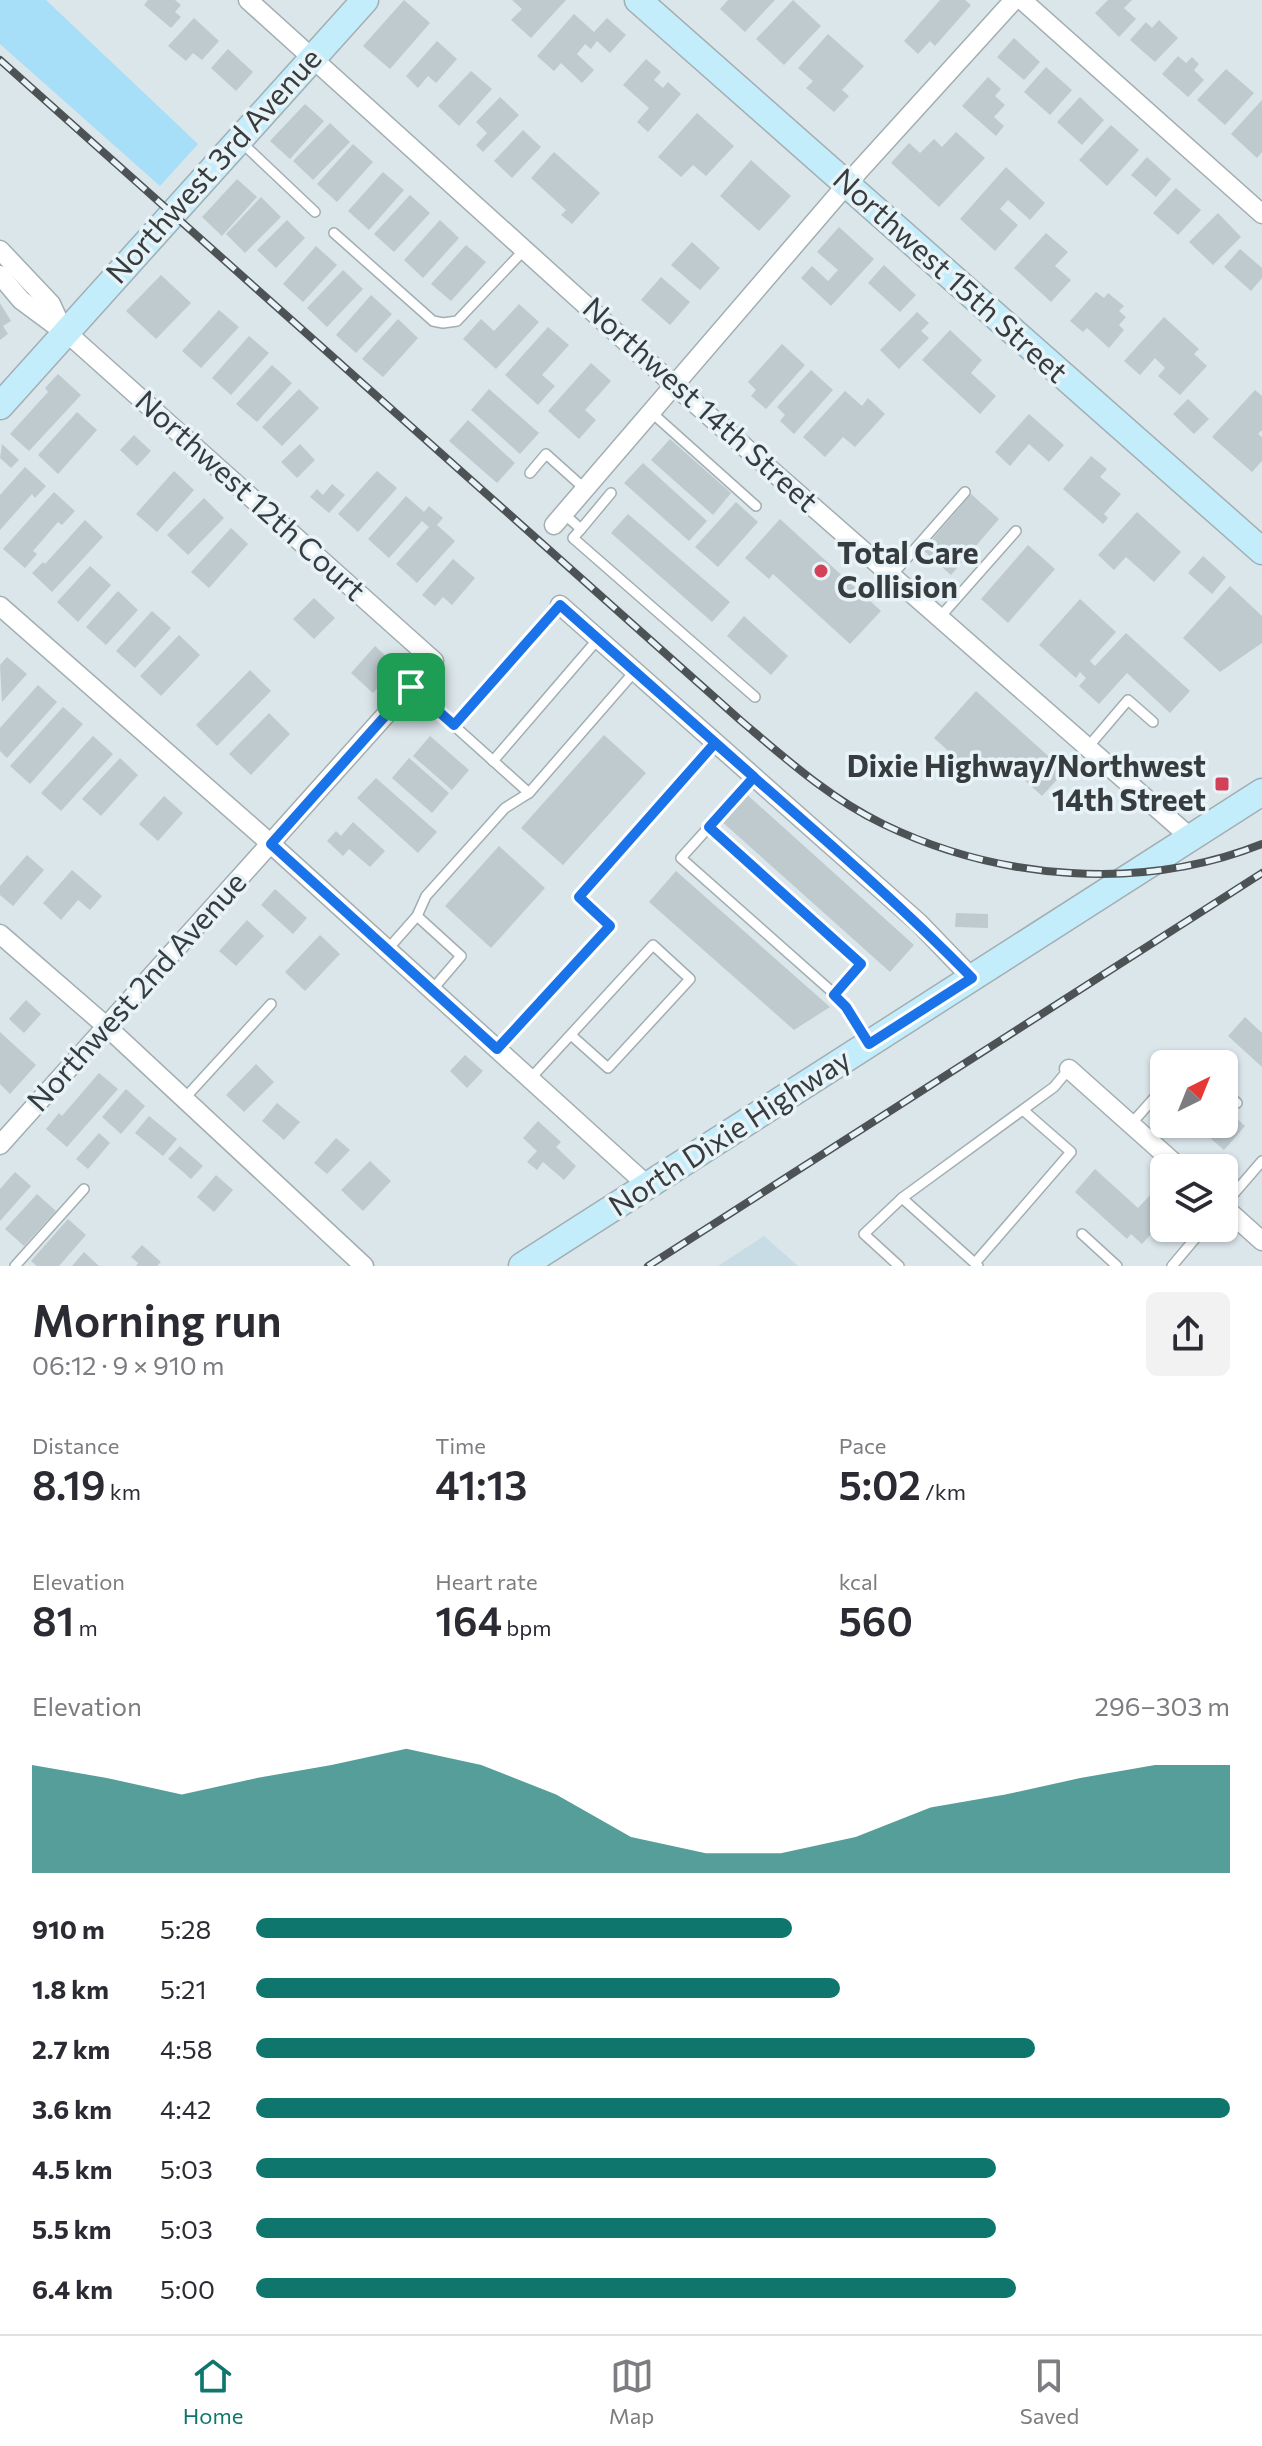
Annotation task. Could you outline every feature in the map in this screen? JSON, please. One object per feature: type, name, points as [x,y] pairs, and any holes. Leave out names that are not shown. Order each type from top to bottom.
[{"type":"street","name":"Northwest 14th Street","points":[[248,0],[674,385],[1191,838]]},
{"type":"street","name":"Northwest 3rd Avenue","points":[[0,406],[365,0]]},
{"type":"street","name":"Northwest 15th Street","points":[[638,0],[1262,551]]},
{"type":"street","points":[[559,520],[847,184],[1014,0]]},
{"type":"street","points":[[1022,0],[1262,214]]},
{"type":"street","points":[[0,250],[51,304],[64,333]]},
{"type":"street","points":[[0,275],[21,300],[64,333]]},
{"type":"street","name":"Northwest 12th Court","points":[[64,333],[434,661]]},
{"type":"street","points":[[560,605],[919,923],[972,978]]},
{"type":"street","points":[[0,606],[271,844],[647,1185]]},
{"type":"street","name":"Northwest 2nd Avenue","points":[[0,1145],[434,661]]},
{"type":"street","name":"North Dixie Highway","points":[[522,1266],[1262,792]]},
{"type":"street","points":[[0,934],[106,1026],[364,1266]]},
{"type":"street","points":[[1069,1069],[1164,1154]]},
{"type":"street","points":[[1238,1219],[1262,1241]]},
{"type":"lane","points":[[238,138],[315,212]]},
{"type":"lane","points":[[334,233],[433,321],[443,323],[457,321],[525,249]]},
{"type":"lane","points":[[651,412],[756,506]]},
{"type":"lane","points":[[530,473],[546,454],[585,489]]},
{"type":"lane","points":[[892,575],[965,492]]},
{"type":"lane","points":[[611,493],[573,538],[755,697]]},
{"type":"lane","points":[[559,520],[581,529]]},
{"type":"lane","points":[[940,617],[1016,531]]},
{"type":"lane","points":[[454,725],[560,605]]},
{"type":"lane","points":[[493,761],[598,639]]},
{"type":"lane","points":[[387,950],[417,916],[426,896],[505,808],[529,793],[635,671]]},
{"type":"lane","points":[[411,687],[529,793]]},
{"type":"lane","points":[[1088,747],[1128,700],[1153,722]]},
{"type":"lane","points":[[497,1049],[610,926],[579,897],[715,743]]},
{"type":"lane","points":[[754,777],[681,858],[834,995],[846,1007],[869,1044]]},
{"type":"lane","points":[[709,827],[861,964],[834,995]]},
{"type":"lane","points":[[417,916],[461,956],[431,990]]},
{"type":"lane","points":[[530,1079],[653,945],[690,979],[608,1068],[571,1035]]},
{"type":"lane","points":[[184,1099],[271,1004]]},
{"type":"lane","points":[[899,1266],[864,1234],[902,1198],[1054,1087],[1069,1069]]},
{"type":"lane","points":[[1131,1124],[1150,1103]]},
{"type":"lane","points":[[902,1198],[976,1264],[1071,1152],[1023,1110]]},
{"type":"lane","points":[[1238,1191],[1260,1167]]},
{"type":"lane","points":[[15,1266],[84,1189]]},
{"type":"lane","points":[[1082,1234],[1117,1266]]},
{"type":"lane","points":[[1172,1266],[1192,1242]]},
{"type":"shaded area","points":[[0,0],[46,0],[198,144],[160,186],[0,44]]},
{"type":"shaded area","points":[[764,1236],[798,1266],[718,1266]]},
{"type":"building","points":[[148,0],[175,0],[181,5],[175,12],[181,17],[171,28],[144,5]]},
{"type":"building","points":[[404,0],[430,23],[390,69],[363,46]]},
{"type":"building","points":[[512,0],[566,0],[531,38],[511,20],[522,9]]},
{"type":"building","points":[[728,0],[775,0],[745,32],[720,9]]},
{"type":"building","points":[[793,0],[821,26],[784,65],[756,39]]},
{"type":"building","points":[[940,0],[965,0],[971,5],[935,46],[930,41],[918,54],[904,41]]},
{"type":"building","points":[[1108,0],[1132,0],[1124,8],[1136,19],[1119,37],[1095,13]]},
{"type":"building","points":[[574,14],[594,32],[607,18],[626,35],[610,53],[597,41],[591,49],[585,44],[577,54],[594,70],[582,83],[561,63],[554,71],[537,56]]},
{"type":"building","points":[[194,18],[219,41],[202,60],[193,53],[186,61],[168,46]]},
{"type":"building","points":[[1159,20],[1178,38],[1155,62],[1130,40],[1146,22],[1152,28]]},
{"type":"building","points":[[828,34],[864,66],[842,90],[849,96],[834,112],[806,88],[813,81],[798,68]]},
{"type":"building","points":[[1014,38],[1040,62],[1024,80],[997,57]]},
{"type":"building","points":[[437,41],[457,59],[436,83],[428,76],[418,88],[406,76]]},
{"type":"building","points":[[228,49],[253,72],[236,91],[211,68]]},
{"type":"building","points":[[1178,56],[1186,63],[1192,57],[1199,64],[1194,70],[1204,80],[1188,97],[1162,74]]},
{"type":"building","points":[[646,59],[661,72],[654,80],[663,88],[668,82],[681,94],[648,132],[637,122],[649,108],[623,85]]},
{"type":"building","points":[[1046,67],[1072,90],[1050,115],[1024,92]]},
{"type":"building","points":[[1226,69],[1254,93],[1225,125],[1197,100]]},
{"type":"building","points":[[471,71],[492,89],[459,126],[438,106]]},
{"type":"building","points":[[988,77],[1001,89],[995,96],[1005,105],[994,117],[1004,126],[996,136],[962,106]]},
{"type":"building","points":[[500,97],[519,115],[483,152],[476,145],[487,133],[476,122]]},
{"type":"building","points":[[1080,97],[1104,120],[1082,145],[1057,122]]},
{"type":"building","points":[[1262,100],[1262,152],[1257,158],[1231,134]]},
{"type":"building","points":[[305,104],[324,121],[290,159],[270,141]]},
{"type":"building","points":[[697,113],[734,146],[706,176],[693,165],[681,177],[658,157]]},
{"type":"building","points":[[330,123],[350,142],[313,180],[293,161]]},
{"type":"building","points":[[1111,125],[1139,150],[1107,186],[1079,160]]},
{"type":"building","points":[[523,130],[541,147],[512,178],[494,161]]},
{"type":"building","points":[[956,132],[985,158],[939,207],[891,163],[909,143],[920,153],[934,139],[942,147]]},
{"type":"building","points":[[353,144],[373,162],[337,202],[317,184]]},
{"type":"building","points":[[554,152],[600,193],[572,224],[561,215],[566,210],[531,178]]},
{"type":"building","points":[[1147,157],[1171,179],[1156,197],[1131,175]]},
{"type":"building","points":[[751,160],[791,196],[759,231],[720,196]]},
{"type":"building","points":[[1006,167],[1045,203],[1030,220],[1008,200],[1000,209],[1018,225],[995,251],[960,219]]},
{"type":"building","points":[[383,172],[404,190],[369,230],[348,211]]},
{"type":"building","points":[[237,179],[257,197],[222,236],[202,217]]},
{"type":"building","points":[[1176,188],[1201,210],[1178,235],[1153,213]]},
{"type":"building","points":[[410,195],[430,213],[394,252],[374,234]]},
{"type":"building","points":[[261,197],[281,217],[245,253],[226,234]]},
{"type":"building","points":[[1218,213],[1241,237],[1213,265],[1189,242]]},
{"type":"building","points":[[287,220],[305,238],[276,268],[257,250]]},
{"type":"building","points":[[440,220],[459,238],[423,278],[404,260]]},
{"type":"building","points":[[839,227],[874,259],[831,306],[801,278],[812,266],[828,281],[838,270],[817,252]]},
{"type":"building","points":[[1046,233],[1068,252],[1055,266],[1071,280],[1051,302],[1014,268]]},
{"type":"building","points":[[692,242],[720,268],[700,290],[671,265]]},
{"type":"building","points":[[466,245],[486,262],[451,301],[431,284]]},
{"type":"building","points":[[316,246],[337,265],[303,302],[283,284]]},
{"type":"building","points":[[1240,249],[1262,268],[1262,278],[1251,291],[1224,267]]},
{"type":"building","points":[[884,265],[916,295],[900,312],[868,283]]},
{"type":"building","points":[[343,270],[363,289],[327,327],[307,308]]},
{"type":"building","points":[[161,275],[191,303],[156,339],[126,311]]},
{"type":"building","points":[[661,277],[690,302],[670,325],[641,300]]},
{"type":"building","points":[[1096,292],[1104,298],[1108,293],[1124,306],[1119,311],[1126,317],[1119,325],[1124,330],[1109,348],[1087,328],[1083,332],[1070,321]]},
{"type":"building","points":[[371,295],[392,314],[356,353],[336,335]]},
{"type":"building","points":[[0,303],[11,321],[3,326],[8,334],[0,340]]},
{"type":"building","points":[[519,304],[539,322],[496,369],[463,339],[481,319],[494,331]]},
{"type":"building","points":[[219,310],[239,327],[201,368],[182,351]]},
{"type":"building","points":[[917,312],[929,323],[921,331],[929,338],[899,369],[880,350]]},
{"type":"building","points":[[1164,317],[1199,349],[1194,354],[1207,366],[1180,395],[1158,376],[1165,368],[1155,358],[1140,375],[1124,361]]},
{"type":"building","points":[[398,319],[418,338],[383,377],[362,359]]},
{"type":"building","points":[[548,327],[569,345],[542,375],[555,386],[538,405],[505,375]]},
{"type":"building","points":[[950,330],[982,360],[971,373],[996,396],[980,414],[922,360]]},
{"type":"building","points":[[249,336],[269,353],[231,395],[212,378]]},
{"type":"building","points":[[782,344],[805,365],[766,409],[751,396],[756,390],[748,382]]},
{"type":"building","points":[[591,363],[611,381],[585,410],[596,420],[579,439],[548,411]]},
{"type":"building","points":[[272,365],[292,383],[257,422],[236,404]]},
{"type":"building","points":[[811,370],[833,390],[794,434],[780,421],[785,415],[777,407]]},
{"type":"building","points":[[58,374],[81,395],[29,451],[10,434],[48,392],[45,388]]},
{"type":"building","points":[[299,389],[319,408],[282,446],[262,427]]},
{"type":"building","points":[[489,389],[539,433],[520,454],[471,410]]},
{"type":"building","points":[[1255,390],[1262,396],[1262,430],[1258,434],[1262,437],[1262,461],[1252,472],[1212,437]]},
{"type":"building","points":[[845,391],[862,406],[868,398],[885,414],[855,447],[843,437],[825,457],[803,437]]},
{"type":"building","points":[[1188,399],[1209,419],[1194,434],[1173,414]]},
{"type":"building","points":[[77,412],[97,430],[58,474],[38,455]]},
{"type":"building","points":[[1029,414],[1064,445],[1049,462],[1029,444],[1010,466],[995,452]]},
{"type":"building","points":[[468,420],[515,463],[497,483],[449,441]]},
{"type":"building","points":[[134,435],[151,451],[137,466],[120,450]]},
{"type":"building","points":[[670,439],[731,493],[713,515],[651,460]]},
{"type":"building","points":[[2,444],[19,460],[11,468],[0,458]]},
{"type":"building","points":[[300,444],[315,460],[297,478],[281,462]]},
{"type":"building","points":[[1091,456],[1107,469],[1100,477],[1121,494],[1104,514],[1108,518],[1103,524],[1063,489]]},
{"type":"building","points":[[643,463],[707,521],[689,541],[624,483]]},
{"type":"building","points":[[25,467],[46,486],[35,498],[32,494],[0,530],[0,495]]},
{"type":"building","points":[[174,471],[194,490],[157,532],[136,514]]},
{"type":"building","points":[[377,471],[397,488],[358,532],[338,514]]},
{"type":"building","points":[[332,484],[345,495],[329,513],[310,497],[317,489],[323,495]]},
{"type":"building","points":[[54,492],[75,511],[62,525],[58,522],[33,551],[37,554],[25,568],[3,549]]},
{"type":"building","points":[[971,494],[999,519],[951,575],[923,550]]},
{"type":"building","points":[[406,496],[424,512],[429,506],[443,518],[437,525],[455,541],[417,583],[396,564],[429,527],[422,521],[389,558],[368,539]]},
{"type":"building","points":[[204,498],[224,518],[188,555],[167,535]]},
{"type":"building","points":[[736,502],[758,522],[718,567],[695,547]]},
{"type":"building","points":[[1137,512],[1181,552],[1154,582],[1126,557],[1114,570],[1098,555]]},
{"type":"building","points":[[628,514],[730,602],[712,622],[611,533]]},
{"type":"building","points":[[780,519],[881,611],[850,644],[773,574],[769,579],[745,558]]},
{"type":"building","points":[[85,520],[103,537],[52,592],[32,573],[43,562],[45,564]]},
{"type":"building","points":[[231,528],[248,544],[209,588],[191,572]]},
{"type":"building","points":[[1028,545],[1055,569],[1008,623],[981,599]]},
{"type":"building","points":[[1203,556],[1226,577],[1212,594],[1188,573]]},
{"type":"building","points":[[453,559],[475,578],[452,605],[443,597],[435,606],[422,595]]},
{"type":"building","points":[[90,566],[111,585],[78,622],[57,602]]},
{"type":"building","points":[[1230,586],[1262,616],[1262,643],[1220,672],[1183,638]]},
{"type":"building","points":[[118,591],[138,610],[106,645],[86,627]]},
{"type":"building","points":[[314,598],[335,618],[314,639],[293,619]]},
{"type":"building","points":[[1080,599],[1116,632],[1090,661],[1095,666],[1126,633],[1190,691],[1170,713],[1127,673],[1099,704],[1079,686],[1086,678],[1080,672],[1076,678],[1039,645]]},
{"type":"building","points":[[152,611],[171,628],[135,668],[116,651]]},
{"type":"building","points":[[744,616],[788,656],[771,675],[727,636]]},
{"type":"building","points":[[179,635],[200,655],[161,696],[140,676]]},
{"type":"building","points":[[375,646],[397,666],[373,693],[351,673]]},
{"type":"building","points":[[7,657],[27,674],[2,702],[0,665]]},
{"type":"building","points":[[250,670],[271,691],[217,746],[196,725]]},
{"type":"building","points":[[38,685],[57,702],[7,758],[0,751],[0,728]]},
{"type":"building","points":[[976,691],[1065,771],[1042,796],[999,757],[979,779],[934,738]]},
{"type":"building","points":[[63,707],[83,724],[30,784],[10,766]]},
{"type":"building","points":[[269,713],[290,734],[251,775],[229,754]]},
{"type":"building","points":[[604,735],[646,773],[563,865],[521,828]]},
{"type":"building","points":[[93,736],[113,754],[61,811],[41,793]]},
{"type":"building","points":[[430,736],[469,770],[452,790],[413,756]]},
{"type":"building","points":[[120,758],[138,775],[101,816],[82,799]]},
{"type":"building","points":[[409,758],[449,793],[432,813],[392,778]]},
{"type":"building","points":[[376,778],[437,832],[418,853],[357,798]]},
{"type":"building","points":[[743,791],[914,945],[890,972],[719,819]]},
{"type":"building","points":[[164,796],[183,813],[158,841],[139,824]]},
{"type":"building","points":[[353,822],[385,851],[370,867],[349,849],[343,856],[327,841],[336,831],[341,836]]},
{"type":"building","points":[[499,846],[545,888],[491,948],[445,906]]},
{"type":"building","points":[[27,855],[44,870],[13,906],[0,895],[0,886]]},
{"type":"building","points":[[72,870],[102,896],[90,910],[78,900],[61,920],[43,903]]},
{"type":"building","points":[[676,871],[830,1007],[794,1030],[649,902]]},
{"type":"building","points":[[275,889],[307,918],[293,934],[261,905]]},
{"type":"building","points":[[956,913],[988,914],[988,928],[955,927]]},
{"type":"building","points":[[247,920],[264,936],[236,966],[219,951]]},
{"type":"building","points":[[320,935],[340,954],[305,991],[285,972]]},
{"type":"building","points":[[26,1000],[41,1014],[24,1033],[9,1019]]},
{"type":"building","points":[[1245,1017],[1262,1033],[1262,1067],[1228,1036]]},
{"type":"building","points":[[0,1032],[36,1065],[10,1094],[0,1084]]},
{"type":"building","points":[[465,1055],[483,1071],[467,1088],[450,1071]]},
{"type":"building","points":[[256,1064],[274,1082],[244,1112],[226,1095]]},
{"type":"building","points":[[99,1073],[118,1089],[67,1147],[46,1129],[59,1113],[62,1116]]},
{"type":"building","points":[[126,1089],[145,1106],[121,1134],[102,1117]]},
{"type":"building","points":[[277,1103],[300,1122],[284,1140],[262,1121]]},
{"type":"building","points":[[149,1116],[177,1139],[163,1156],[135,1133]]},
{"type":"building","points":[[1238,1120],[1245,1126],[1238,1134]]},
{"type":"building","points":[[538,1121],[561,1142],[556,1147],[576,1166],[564,1180],[543,1162],[537,1170],[527,1162],[537,1151],[523,1138]]},
{"type":"building","points":[[99,1133],[110,1143],[88,1169],[76,1159]]},
{"type":"building","points":[[336,1138],[350,1150],[327,1174],[314,1163]]},
{"type":"building","points":[[1210,1138],[1234,1138],[1224,1150]]},
{"type":"building","points":[[180,1146],[203,1166],[191,1179],[168,1159]]},
{"type":"building","points":[[370,1161],[391,1181],[363,1211],[341,1190]]},
{"type":"building","points":[[1095,1169],[1138,1208],[1150,1195],[1150,1235],[1142,1244],[1131,1234],[1127,1239],[1075,1192]]},
{"type":"building","points":[[15,1172],[31,1186],[0,1221],[0,1189]]},
{"type":"building","points":[[216,1175],[233,1190],[214,1212],[197,1197]]},
{"type":"building","points":[[37,1194],[56,1211],[24,1246],[5,1229]]},
{"type":"building","points":[[68,1219],[86,1235],[59,1266],[37,1266],[31,1261]]},
{"type":"building","points":[[142,1245],[161,1262],[157,1266],[136,1266],[138,1263],[131,1257]]},
{"type":"building","points":[[84,1252],[99,1266],[72,1266]]},
{"type":"railway","points":[[0,60],[740,720],[808,776],[863,814],[927,843],[974,858],[1022,868],[1071,873],[1120,874],[1168,869],[1216,859],[1262,844]]},
{"type":"railway","points":[[648,1266],[1262,873]]},
{"type":"place","name":"Total Care Collision","points":[[821,571]]},
{"type":"place","name":"Dixie Highway/Northwest 14th Street","points":[[1222,784]]},
{"type":"route","points":[[411,687],[271,844],[497,1049],[610,926],[579,897],[715,743],[754,777],[919,923],[972,978],[869,1044],[846,1007],[834,995],[861,964],[709,827],[754,777],[560,605],[454,725],[411,687]]}]
